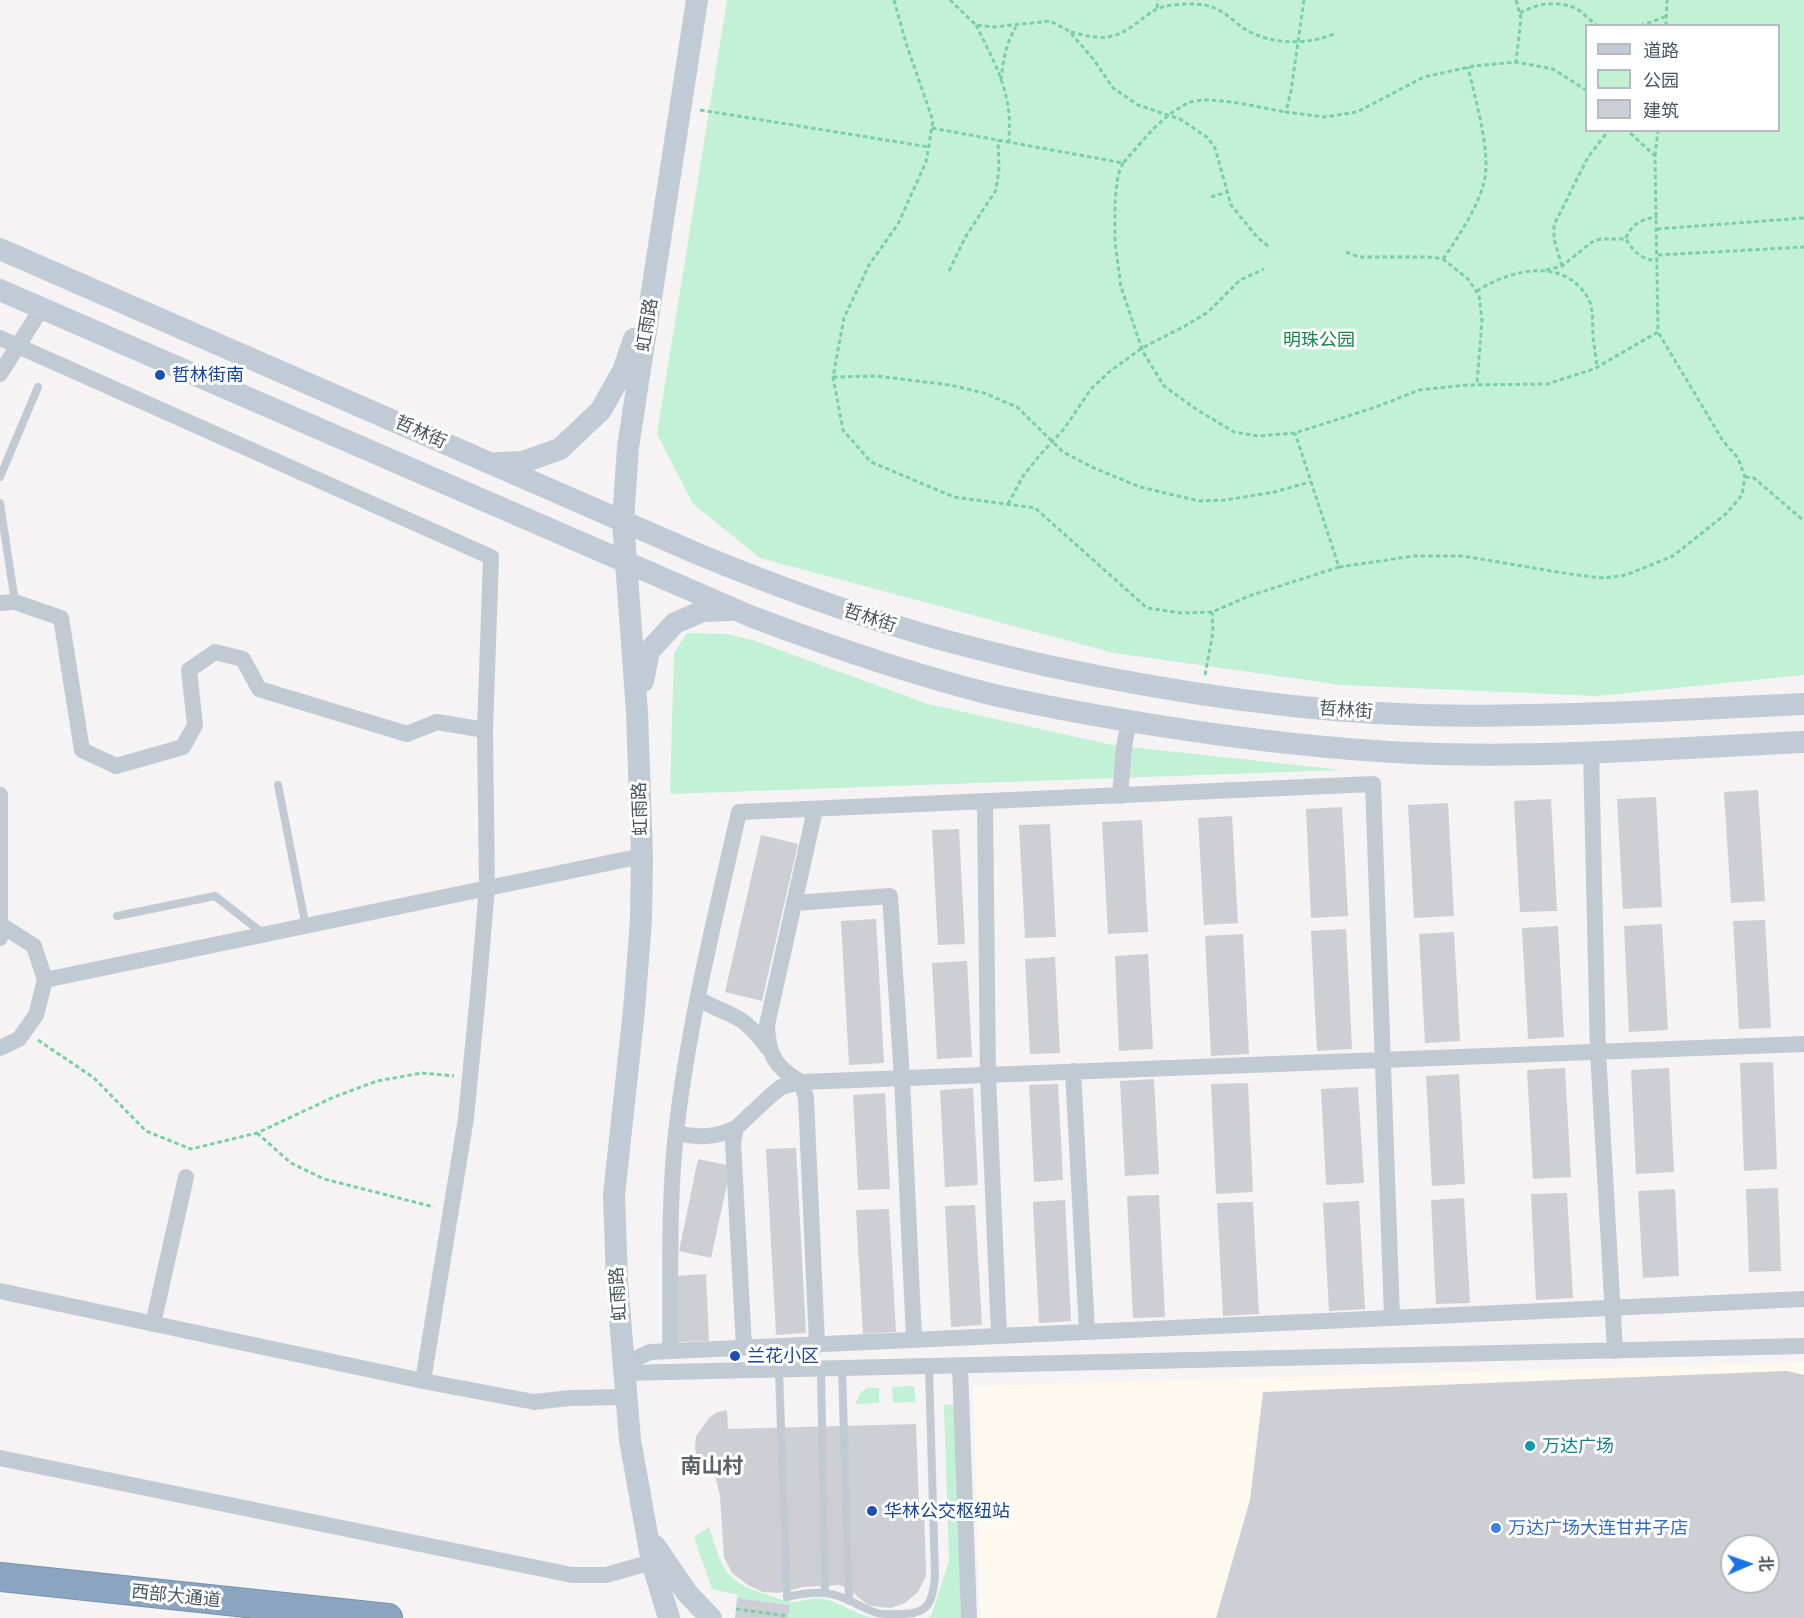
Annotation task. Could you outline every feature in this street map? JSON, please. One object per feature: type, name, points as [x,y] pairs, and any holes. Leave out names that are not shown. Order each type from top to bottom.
[{"type":"highway","name":"西部大通道","points":[[0,1577],[388,1618]]},
{"type":"street","name":"虹雨路","points":[[669,1618],[652,1562],[630,1440],[617,1281],[614,1195],[634,1010],[641,920],[642,856],[637,712],[623,521],[628,447],[697,0]]},
{"type":"street","name":"哲林街","points":[[0,249],[763,580],[908,630],[1000,655],[1200,695],[1316,708],[1416,715],[1572,715],[1804,704]]},
{"type":"street","points":[[491,463],[523,462],[560,450],[601,410],[623,371],[655,272]]},
{"type":"street","name":"哲林街","points":[[0,290],[740,612],[814,641],[991,694],[1204,733],[1346,749],[1458,753],[1591,752],[1804,742]]},
{"type":"street","points":[[0,374],[42,308]]},
{"type":"street","points":[[0,338],[491,557],[485,730],[487,887],[466,1118],[423,1381]]},
{"type":"street","points":[[7,602],[61,618],[82,750],[116,766],[183,747],[195,725],[189,670],[216,652],[243,659],[259,689],[407,734],[438,722],[485,730]]},
{"type":"street","points":[[637,712],[649,651],[675,623],[703,611],[720,609],[740,612]]},
{"type":"street","points":[[1120,796],[1124,747],[1129,721]]},
{"type":"street","points":[[1591,752],[1598,1052],[1616,1351]]},
{"type":"street","points":[[670,1351],[671,1214],[676,1133],[698,999],[739,812],[1373,784],[1392,1317]]},
{"type":"street","points":[[0,795],[1,932],[34,946],[45,980],[36,1015],[19,1039],[0,1048]]},
{"type":"street","points":[[985,802],[988,1075],[999,1335]]},
{"type":"street","points":[[771,1094],[777,1074],[768,1042],[767,1025],[815,810]]},
{"type":"street","points":[[45,980],[642,856]]},
{"type":"street","points":[[794,903],[890,896],[902,1078],[914,1340]]},
{"type":"street","points":[[698,999],[743,1021],[756,1033],[786,1074],[801,1082],[806,1098],[817,1344]]},
{"type":"street","points":[[676,1133],[694,1137],[721,1136],[736,1128],[771,1094],[782,1087],[801,1082],[1383,1058],[1804,1044]]},
{"type":"street","points":[[1073,1071],[1087,1331]]},
{"type":"street","points":[[736,1128],[733,1142],[744,1347]]},
{"type":"street","points":[[153,1324],[186,1177]]},
{"type":"street","points":[[0,1291],[423,1381],[534,1402],[626,1396]]},
{"type":"street","points":[[624,1373],[633,1359],[650,1352],[1804,1299]]},
{"type":"street","points":[[624,1373],[842,1370],[1804,1346]]},
{"type":"street","points":[[960,1366],[969,1618]]},
{"type":"street","points":[[0,1458],[572,1575],[606,1575],[652,1562]]},
{"type":"street","points":[[646,1533],[682,1586],[711,1618]]},
{"type":"lane","points":[[0,477],[38,387]]},
{"type":"lane","points":[[0,503],[7,602]]},
{"type":"lane","points":[[278,785],[306,927]]},
{"type":"lane","points":[[117,916],[215,896],[265,935]]},
{"type":"lane","points":[[779,1371],[787,1597],[806,1593],[825,1593],[849,1599],[877,1613],[914,1615],[926,1607],[934,1594],[929,1367]]},
{"type":"lane","points":[[821,1370],[825,1593]]},
{"type":"lane","points":[[842,1370],[849,1599]]},
{"type":"path","points":[[894,0],[933,121],[926,162],[898,224],[869,265],[844,318],[833,377],[843,430],[871,462],[954,497],[1035,508],[1147,608],[1181,613],[1212,612],[1249,596],[1339,567],[1414,556],[1462,556],[1604,578],[1626,575],[1672,556],[1727,513],[1742,495],[1745,477],[1738,458],[1723,441],[1658,332],[1655,156],[1658,132]]},
{"type":"path","points":[[951,0],[976,25],[995,62],[1009,114],[1009,143]]},
{"type":"path","points":[[1157,8],[1158,0]]},
{"type":"path","points":[[1286,112],[1304,0]]},
{"type":"path","points":[[1516,0],[1521,18],[1516,62]]},
{"type":"path","points":[[1666,0],[1666,24]]},
{"type":"path","points":[[1520,13],[1535,5],[1551,3],[1573,7],[1594,24]]},
{"type":"path","points":[[976,25],[1017,26],[1050,21],[1070,31],[1094,37],[1111,37],[1132,28],[1157,8],[1178,4],[1205,5],[1224,12],[1245,29],[1273,41],[1321,40],[1336,33]]},
{"type":"path","points":[[1645,24],[1666,16]]},
{"type":"path","points":[[1001,82],[1003,58],[1017,26]]},
{"type":"path","points":[[1070,31],[1113,88],[1138,105],[1170,115],[1208,138],[1215,148],[1231,205],[1257,237],[1268,246]]},
{"type":"path","points":[[1585,89],[1553,69],[1516,62],[1468,68],[1424,77],[1357,112],[1324,117],[1218,100],[1190,102],[1160,122],[1123,163],[1118,175],[1114,201],[1115,243],[1121,287],[1142,348],[1164,386],[1234,432],[1258,436],[1295,432],[1376,407],[1419,390],[1477,384],[1547,384],[1597,367],[1658,332]]},
{"type":"path","points":[[1443,259],[1462,231],[1484,185],[1486,167],[1482,134],[1468,68]]},
{"type":"path","points":[[681,107],[929,147]]},
{"type":"path","points":[[932,128],[1123,163]]},
{"type":"path","points":[[1562,266],[1554,239],[1554,225],[1588,157],[1607,132]]},
{"type":"path","points":[[1629,132],[1655,156]]},
{"type":"path","points":[[949,271],[966,236],[996,190],[999,170],[998,140]]},
{"type":"path","points":[[1211,197],[1228,192]]},
{"type":"path","points":[[1626,239],[1632,228],[1640,221],[1657,217]]},
{"type":"path","points":[[1657,229],[1804,218]]},
{"type":"path","points":[[1477,291],[1508,275],[1544,271],[1562,266],[1592,242],[1601,239],[1626,239]]},
{"type":"path","points":[[1626,239],[1640,256],[1651,261],[1658,261]]},
{"type":"path","points":[[1658,255],[1804,247]]},
{"type":"path","points":[[1346,252],[1359,257],[1443,259],[1468,279],[1479,295],[1482,320],[1477,384]]},
{"type":"path","points":[[1008,504],[1023,476],[1064,429],[1090,389],[1142,348],[1208,312],[1240,280],[1264,269]]},
{"type":"path","points":[[1544,271],[1561,274],[1589,299],[1597,367]]},
{"type":"path","points":[[833,377],[876,376],[950,385],[984,393],[1017,407],[1063,452],[1094,468],[1140,487],[1199,501],[1226,500],[1274,492],[1311,482]]},
{"type":"path","points":[[1295,432],[1339,567]]},
{"type":"path","points":[[1745,477],[1754,478],[1804,521]]},
{"type":"path","points":[[1200,695],[1212,640],[1212,612]]},
{"type":"path","points":[[25,1030],[94,1078],[146,1131],[191,1149],[257,1133],[377,1081],[422,1072],[470,1078]]},
{"type":"path","points":[[257,1133],[291,1162],[324,1179],[451,1212]]},
{"type":"path","points":[[736,1609],[788,1616]]},
{"type":"shaded area","name":"万达广场","points":[[1804,1362],[1804,1618],[980,1618],[973,1386]]},
{"type":"green space","name":"明珠公园","points":[[727,0],[1804,0],[1804,675],[1597,696],[1342,685],[1114,653],[760,558],[693,504],[657,434]]},
{"type":"green space","points":[[687,633],[727,634],[752,640],[928,704],[1112,745],[1342,770],[670,794],[674,653]]},
{"type":"green space","points":[[914,1386],[916,1402],[893,1403],[892,1387]]},
{"type":"green space","points":[[868,1388],[879,1388],[879,1403],[855,1404],[861,1392]]},
{"type":"green space","points":[[955,1404],[961,1618],[928,1618],[931,1616],[949,1561],[944,1405]]},
{"type":"green space","points":[[709,1527],[721,1562],[740,1584],[789,1601],[824,1599],[862,1615],[876,1618],[788,1618],[789,1605],[737,1598],[738,1595],[712,1589],[694,1537]]},
{"type":"building","points":[[1758,790],[1765,901],[1731,903],[1724,792]]},
{"type":"building","points":[[1656,797],[1662,907],[1623,909],[1617,799]]},
{"type":"building","points":[[1551,799],[1557,911],[1520,912],[1514,801]]},
{"type":"building","points":[[1448,803],[1454,916],[1414,918],[1408,805]]},
{"type":"building","points":[[1342,807],[1348,916],[1311,918],[1306,809]]},
{"type":"building","points":[[1232,816],[1238,923],[1204,925],[1198,818]]},
{"type":"building","points":[[1142,820],[1148,932],[1108,934],[1102,822]]},
{"type":"building","points":[[1050,824],[1056,937],[1025,938],[1019,825]]},
{"type":"building","points":[[959,829],[965,944],[938,945],[932,830]]},
{"type":"building","points":[[761,835],[798,844],[762,1001],[725,992]]},
{"type":"building","points":[[876,919],[884,1063],[849,1065],[841,921]]},
{"type":"building","points":[[1765,920],[1771,1028],[1739,1029],[1733,921]]},
{"type":"building","points":[[1662,924],[1668,1030],[1629,1032],[1624,926]]},
{"type":"building","points":[[1558,926],[1564,1037],[1528,1039],[1522,928]]},
{"type":"building","points":[[1346,929],[1352,1049],[1317,1051],[1311,931]]},
{"type":"building","points":[[1454,932],[1460,1041],[1425,1043],[1419,934]]},
{"type":"building","points":[[1243,934],[1249,1054],[1211,1056],[1205,936]]},
{"type":"building","points":[[1148,954],[1153,1049],[1119,1051],[1115,956]]},
{"type":"building","points":[[1055,957],[1060,1053],[1030,1054],[1025,959]]},
{"type":"building","points":[[967,961],[972,1057],[937,1059],[932,963]]},
{"type":"building","points":[[1773,1062],[1777,1169],[1744,1171],[1740,1063]]},
{"type":"building","points":[[1565,1068],[1571,1177],[1533,1179],[1527,1070]]},
{"type":"building","points":[[1669,1068],[1674,1172],[1636,1174],[1631,1070]]},
{"type":"building","points":[[1459,1074],[1465,1184],[1432,1186],[1426,1076]]},
{"type":"building","points":[[1154,1079],[1159,1174],[1125,1176],[1120,1081]]},
{"type":"building","points":[[1248,1083],[1253,1192],[1216,1194],[1211,1084]]},
{"type":"building","points":[[1058,1084],[1063,1180],[1034,1182],[1029,1085]]},
{"type":"building","points":[[1358,1087],[1364,1183],[1326,1185],[1321,1089]]},
{"type":"building","points":[[973,1088],[978,1185],[945,1187],[940,1090]]},
{"type":"building","points":[[885,1093],[890,1189],[858,1190],[853,1095]]},
{"type":"building","points":[[796,1148],[806,1333],[776,1335],[766,1149]]},
{"type":"building","points":[[698,1159],[731,1166],[711,1258],[679,1251]]},
{"type":"building","points":[[1778,1188],[1781,1271],[1749,1272],[1746,1189]]},
{"type":"building","points":[[1675,1189],[1679,1276],[1643,1278],[1638,1191]]},
{"type":"building","points":[[1567,1193],[1573,1298],[1536,1300],[1531,1194]]},
{"type":"building","points":[[1159,1195],[1165,1317],[1133,1318],[1127,1196]]},
{"type":"building","points":[[1464,1198],[1470,1303],[1436,1304],[1431,1200]]},
{"type":"building","points":[[1065,1200],[1071,1321],[1039,1323],[1033,1202]]},
{"type":"building","points":[[1359,1201],[1365,1309],[1329,1311],[1323,1203]]},
{"type":"building","points":[[1253,1202],[1259,1314],[1223,1316],[1217,1203]]},
{"type":"building","points":[[975,1205],[982,1325],[951,1327],[945,1206]]},
{"type":"building","points":[[889,1209],[896,1332],[863,1334],[856,1210]]},
{"type":"building","points":[[706,1274],[709,1341],[677,1342],[674,1276]]},
{"type":"building","name":"万达广场","points":[[1787,1371],[1804,1375],[1804,1618],[1216,1618],[1250,1500],[1263,1392]]},
{"type":"building","points":[[727,1410],[728,1429],[916,1424],[919,1507],[924,1507],[926,1576],[918,1592],[905,1603],[891,1608],[879,1607],[868,1605],[847,1588],[839,1585],[803,1587],[779,1593],[763,1592],[748,1585],[732,1573],[724,1557],[720,1496],[713,1467],[699,1470],[695,1448],[696,1436],[709,1418],[717,1412]]},
{"type":"building","points":[[737,1598],[790,1605],[788,1618],[735,1618]]},
{"type":"place","name":"哲林街南","points":[[160,375]]},
{"type":"place","name":"兰花小区","points":[[735,1356]]},
{"type":"place","name":"万达广场","points":[[1530,1446]]},
{"type":"place","name":"华林公交枢纽站","points":[[872,1511]]},
{"type":"place","name":"万达广场大连甘井子店","points":[[1496,1528]]},
{"type":"district","name":"南山村","points":[[712,1466]]}]
